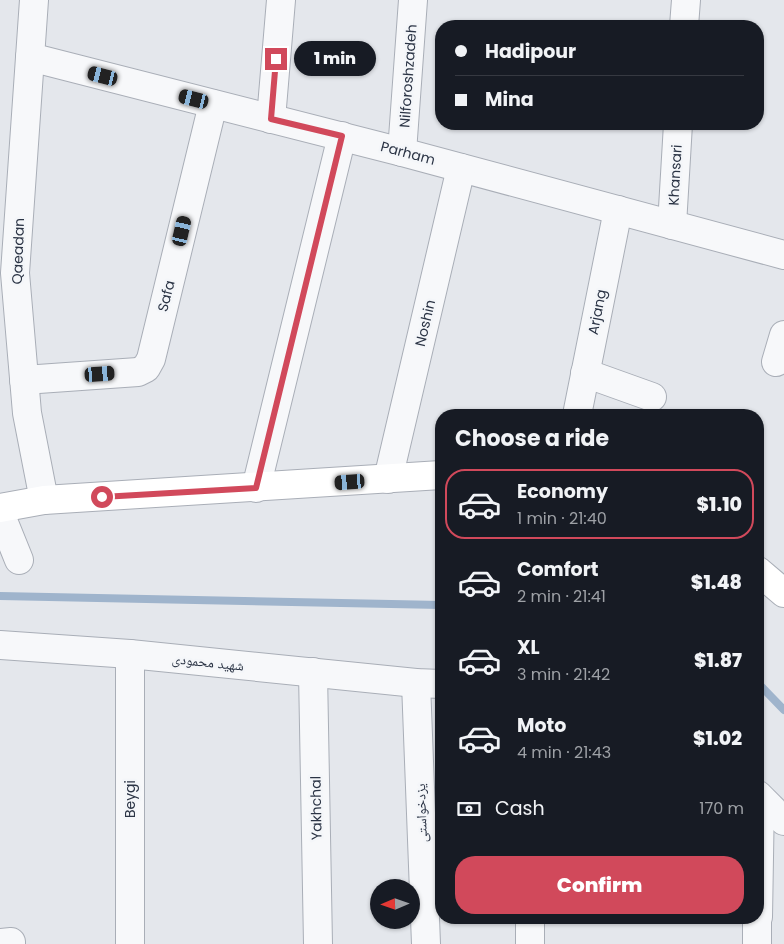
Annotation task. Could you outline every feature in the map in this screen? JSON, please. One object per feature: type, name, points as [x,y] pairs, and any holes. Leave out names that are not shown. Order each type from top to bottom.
[{"type":"street","name":"Qaeadan","points":[[34,0],[30,58],[9,241],[15,273],[27,413],[44,500]]},
{"type":"street","points":[[271,119],[281,0]]},
{"type":"street","name":"Nilforoshzadeh","points":[[402,152],[414,0]]},
{"type":"street","points":[[684,20],[686,0]]},
{"type":"street","name":"Parham","points":[[30,58],[342,136],[784,255]]},
{"type":"street","name":"Safa","points":[[24,380],[138,372],[146,368],[151,359],[213,104]]},
{"type":"street","name":"Khansari","points":[[672,225],[678,130]]},
{"type":"street","points":[[256,488],[342,136]]},
{"type":"street","name":"Noshin","points":[[388,479],[461,168]]},
{"type":"street","name":"Arjang","points":[[578,409],[618,210]]},
{"type":"street","points":[[776,362],[784,335]]},
{"type":"street","points":[[585,373],[652,398]]},
{"type":"street","points":[[0,508],[44,500],[435,475]]},
{"type":"street","points":[[0,513],[19,560]]},
{"type":"street","points":[[764,576],[784,593]]},
{"type":"street","name":"شهید محمودی","points":[[0,645],[130,654],[429,683]]},
{"type":"street","name":"Beygi","points":[[130,654],[130,944]]},
{"type":"street","name":"Yakhchal","points":[[313,672],[318,944]]},
{"type":"street","name":"یزدخواستی","points":[[426,944],[429,683]]},
{"type":"street","points":[[764,801],[784,821]]},
{"type":"street","points":[[530,924],[530,944]]},
{"type":"street","points":[[757,944],[758,924]]},
{"type":"street","points":[[0,943],[11,942],[11,944]]},
{"type":"waterway","points":[[0,596],[435,605]]},
{"type":"waterway","points":[[764,689],[784,710]]},
{"type":"route","points":[[102,497],[256,488],[342,136],[271,119],[276,59]]}]
